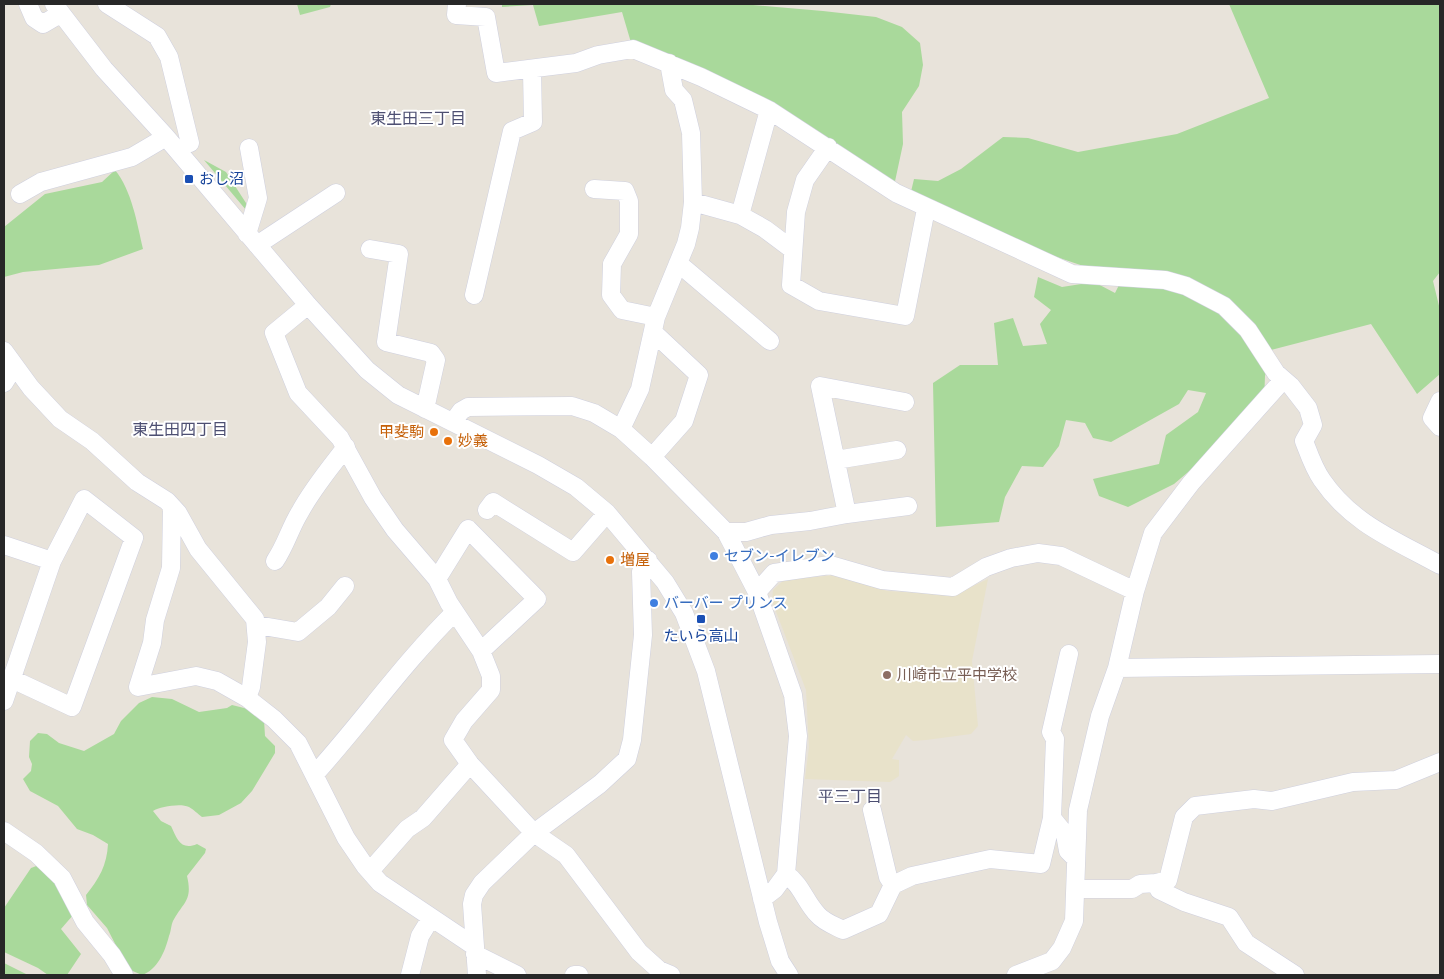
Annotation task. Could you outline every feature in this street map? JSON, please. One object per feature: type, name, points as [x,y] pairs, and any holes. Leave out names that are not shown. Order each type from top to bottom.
[{"type":"street","points":[[28,4],[34,18],[43,24],[57,9],[104,69],[169,141],[308,305],[374,377],[398,395],[576,487],[607,514],[648,560],[665,582],[684,613],[706,671],[776,951],[789,975]]},
{"type":"street","points":[[20,194],[41,182],[132,157],[169,141],[180,141],[196,146],[169,57],[156,36],[107,4]]},
{"type":"street","points":[[457,4],[456,15],[486,17],[496,73],[576,63],[598,55],[633,49],[669,63],[769,110],[896,193],[1072,274],[1165,280],[1186,286],[1224,306],[1248,330],[1276,373],[1308,408],[1313,425],[1304,441],[1321,479],[1362,522],[1379,534],[1440,565]]},
{"type":"street","points":[[620,429],[640,389],[654,325],[690,228],[693,202],[692,133],[683,100],[674,90],[669,63]]},
{"type":"street","points":[[474,296],[512,131],[533,122],[532,70]]},
{"type":"street","points":[[740,216],[769,110]]},
{"type":"street","points":[[828,147],[805,180],[796,212],[792,285],[819,301],[905,316],[926,208]]},
{"type":"street","points":[[249,148],[258,198],[252,240]]},
{"type":"street","points":[[594,189],[625,191],[630,201],[629,234],[612,264],[610,296],[622,310],[654,325],[699,375],[684,420],[652,457]]},
{"type":"street","points":[[252,240],[336,192]]},
{"type":"street","points":[[693,202],[740,216],[765,229],[793,250]]},
{"type":"street","points":[[370,249],[399,254],[386,342],[431,353],[436,360],[425,409]]},
{"type":"street","points":[[678,263],[770,341]]},
{"type":"street","points":[[308,305],[274,333],[298,393],[340,438],[373,498],[395,530],[437,579],[454,612],[480,651],[491,676],[491,690],[464,722],[453,740],[470,764],[534,834],[566,855],[639,952],[659,970],[671,975]]},
{"type":"street","points":[[4,351],[14,367],[60,419],[92,441],[137,482],[178,513],[198,549],[240,598],[255,619],[257,626],[254,670],[247,698]]},
{"type":"street","points":[[4,383],[14,367]]},
{"type":"street","points":[[1016,975],[1052,961],[1062,948],[1074,921],[1078,810],[1100,716],[1117,668],[1135,591],[1153,533],[1191,483],[1283,380]]},
{"type":"street","points":[[847,514],[820,386],[905,402]]},
{"type":"street","points":[[1440,401],[1432,418],[1440,427]]},
{"type":"street","points":[[453,422],[461,411],[468,407],[572,406],[594,413],[620,429],[652,457],[726,532],[745,565],[757,592],[793,695],[798,736],[786,874],[775,890],[762,899]]},
{"type":"street","points":[[275,561],[287,543],[298,515],[311,492],[346,447]]},
{"type":"street","points":[[836,460],[896,450]]},
{"type":"street","points":[[4,699],[52,562],[84,499],[134,538],[72,708],[12,679]]},
{"type":"street","points":[[487,510],[493,502],[573,552],[607,514]]},
{"type":"street","points":[[726,532],[746,532],[771,525],[908,506]]},
{"type":"street","points":[[172,507],[171,568],[154,620],[152,643],[138,687],[196,676],[217,681],[247,698],[274,719],[298,743],[346,838],[380,883],[475,950],[517,975]]},
{"type":"street","points":[[437,579],[468,529],[537,599],[480,651]]},
{"type":"street","points":[[4,545],[52,562]]},
{"type":"street","points":[[757,592],[774,573],[830,565],[882,580],[953,587],[986,567],[1011,558],[1038,553],[1062,556],[1135,591]]},
{"type":"street","points":[[477,974],[472,904],[474,895],[482,883],[534,834],[600,784],[627,759],[632,740],[643,636],[641,572],[648,560]]},
{"type":"street","points":[[257,626],[298,632],[328,607],[345,586]]},
{"type":"street","points":[[315,774],[346,740],[428,638],[454,612]]},
{"type":"street","points":[[786,874],[799,884],[807,901],[819,917],[843,930],[879,914],[893,885],[912,876],[990,859],[1041,864],[1052,818],[1055,739],[1051,732],[1069,654]]},
{"type":"street","points":[[1117,668],[1440,664]]},
{"type":"street","points":[[1076,889],[1132,889],[1140,884],[1168,880],[1184,817],[1194,806],[1254,799],[1272,802],[1353,782],[1396,780],[1440,762]]},
{"type":"street","points":[[370,871],[407,829],[423,818],[470,764]]},
{"type":"street","points":[[872,810],[885,868],[893,885]]},
{"type":"street","points":[[1052,818],[1065,834],[1068,851],[1077,860]]},
{"type":"street","points":[[4,831],[36,853],[62,878],[85,922],[112,956],[124,975]]},
{"type":"street","points":[[1156,883],[1159,890],[1184,902],[1229,917],[1246,943],[1296,975]]},
{"type":"street","points":[[410,975],[420,936],[431,918]]},
{"type":"street","points":[[574,975],[579,975]]},
{"type":"shaded area","name":"川崎市立平中学校","points":[[836,575],[887,591],[954,595],[988,579],[972,661],[978,726],[971,734],[926,740],[913,741],[906,735],[892,759],[899,760],[899,776],[890,782],[805,779],[809,747],[806,690],[772,601],[773,590],[784,580]]},
{"type":"green space","points":[[297,4],[331,4],[330,7],[300,15]]},
{"type":"green space","points":[[502,4],[742,4],[876,17],[902,27],[920,43],[923,65],[919,86],[902,112],[903,144],[894,186],[632,46],[622,12],[539,26],[533,5],[502,7]]},
{"type":"green space","points":[[1229,4],[1440,4],[1440,272],[1433,281],[1440,310],[1440,374],[1417,394],[1371,324],[1271,350],[1265,376],[1264,403],[1226,440],[1174,484],[1128,507],[1099,496],[1093,479],[1159,464],[1166,435],[1198,412],[1206,393],[1188,390],[1179,404],[1111,442],[1093,438],[1085,423],[1066,420],[1059,446],[1043,467],[1022,466],[1005,497],[999,522],[936,527],[933,383],[960,365],[998,365],[994,323],[1013,318],[1023,346],[1047,344],[1040,324],[1051,310],[1034,297],[1038,277],[1062,287],[1094,282],[1115,293],[1122,279],[1018,244],[909,200],[914,179],[938,181],[961,169],[1003,137],[1028,138],[1078,152],[1177,134],[1269,98]]},
{"type":"green space","points":[[204,160],[226,172],[246,203],[246,210]]},
{"type":"green space","points":[[115,170],[130,197],[143,249],[99,265],[23,272],[4,277],[4,227],[45,194],[102,182]]},
{"type":"green space","points":[[152,697],[172,699],[199,712],[227,708],[232,705],[248,709],[264,720],[265,736],[275,746],[275,753],[252,791],[241,803],[219,815],[202,817],[189,807],[181,805],[153,811],[161,821],[171,826],[183,845],[192,846],[197,844],[206,849],[187,876],[189,884],[188,896],[173,921],[163,954],[152,969],[142,975],[128,969],[107,928],[87,905],[86,895],[102,871],[108,844],[93,835],[77,829],[58,806],[30,791],[23,779],[31,771],[32,764],[29,757],[30,741],[38,733],[47,734],[59,743],[84,751],[114,734],[121,721],[139,703]]},
{"type":"green space","points":[[39,865],[61,883],[74,914],[61,929],[81,954],[67,975],[48,975],[38,968],[4,952],[4,908],[31,868]]},
{"type":"green space","points":[[4,963],[28,975],[4,975]]},
{"type":"place","name":"おし沼","points":[[189,179]]},
{"type":"place","name":"甲斐駒","points":[[434,432]]},
{"type":"place","name":"妙義","points":[[448,441]]},
{"type":"place","name":"セブン-イレブン","points":[[714,556]]},
{"type":"place","name":"増屋","points":[[610,560]]},
{"type":"place","name":"バーバー プリンス","points":[[654,603]]},
{"type":"place","name":"たいら高山","points":[[701,619]]},
{"type":"place","name":"川崎市立平中学校","points":[[887,675]]},
{"type":"district","name":"東生田三丁目","points":[[418,118]]},
{"type":"district","name":"東生田四丁目","points":[[180,429]]},
{"type":"district","name":"平三丁目","points":[[850,796]]}]
